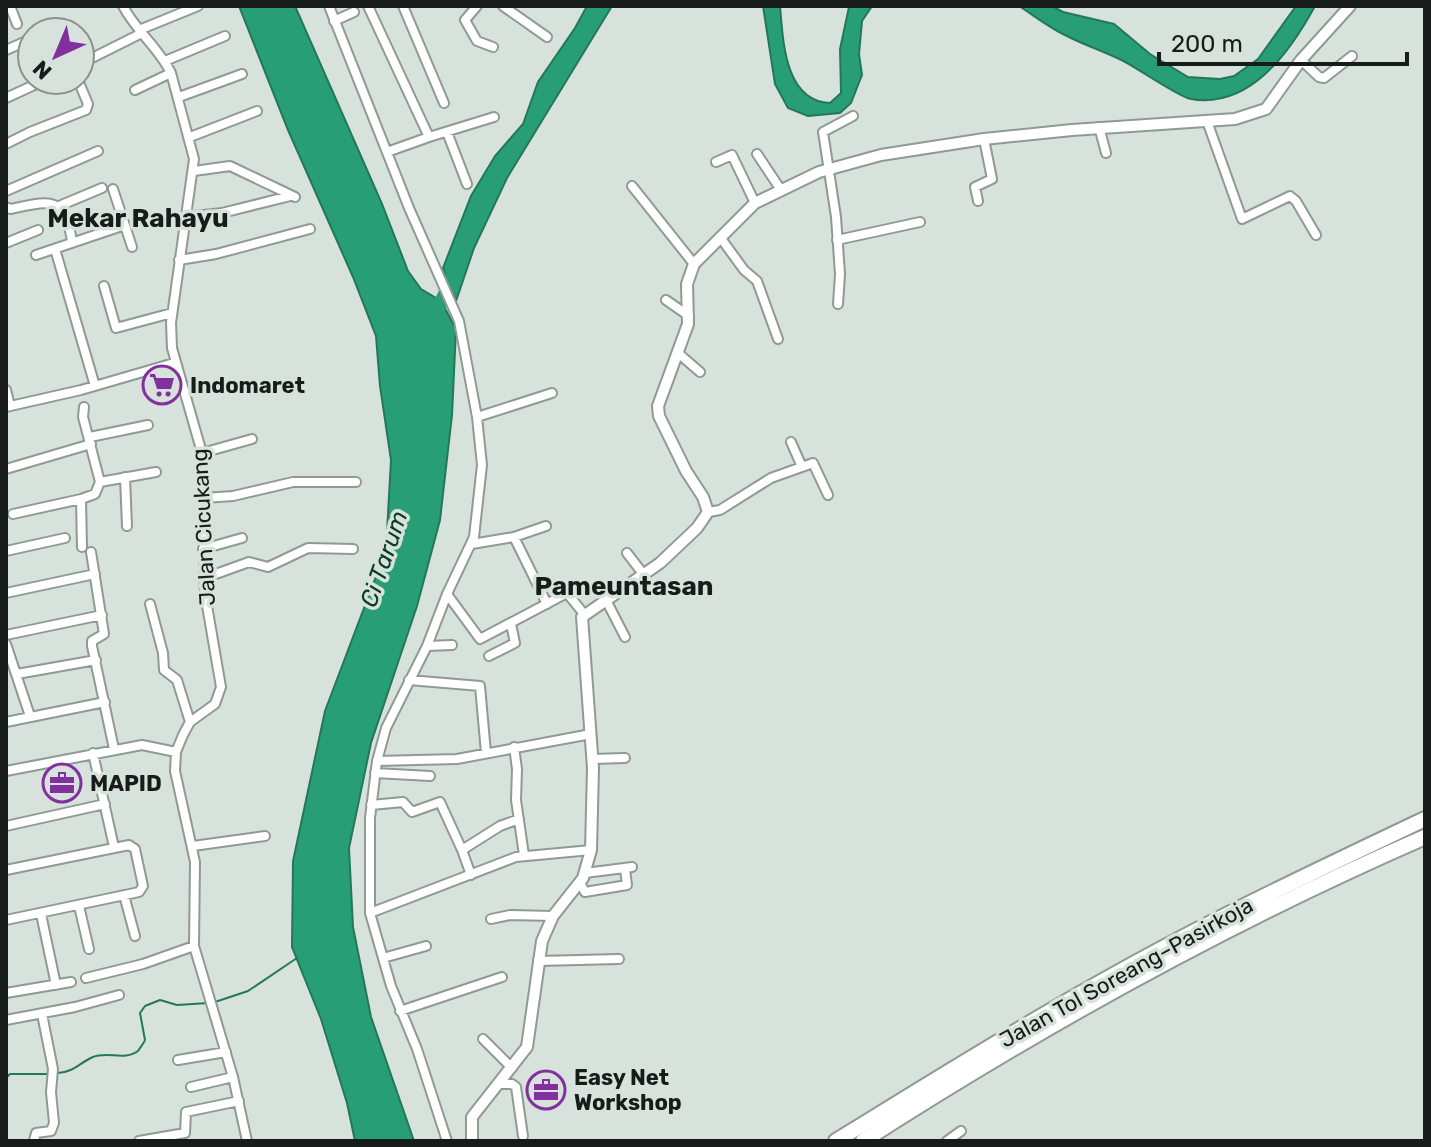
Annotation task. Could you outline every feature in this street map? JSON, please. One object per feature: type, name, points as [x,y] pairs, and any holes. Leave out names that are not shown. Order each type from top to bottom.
[{"type":"highway","name":"Jalan Tol Soreang–Pasirkoja","points":[[836,1141],[947,1071],[1131,965],[1202,927],[1425,819]]},
{"type":"highway","name":"Jalan Tol Soreang–Pasirkoja","points":[[863,1141],[1125,985],[1239,925],[1425,837]]},
{"type":"street","name":"Jalan Cicukang","points":[[123,6],[171,73],[190,137],[194,171],[172,313],[174,363],[202,453],[205,594],[221,687],[215,704],[190,722],[176,752]]},
{"type":"street","points":[[96,55],[140,31],[198,6]]},
{"type":"street","points":[[329,6],[457,316],[477,417],[482,465],[472,544],[447,594],[427,646],[386,728],[377,761],[371,805],[370,913],[400,1011],[417,1049],[447,1141]]},
{"type":"street","points":[[368,6],[429,137]]},
{"type":"street","points":[[403,6],[444,103]]},
{"type":"street","points":[[477,6],[465,20],[477,41],[493,47]]},
{"type":"street","points":[[503,6],[547,37]]},
{"type":"street","points":[[708,512],[658,412],[690,316],[687,289],[694,264],[755,203],[830,169],[881,155],[984,139],[1099,127],[1235,119],[1266,109],[1301,60],[1350,6]]},
{"type":"street","points":[[334,21],[354,12]]},
{"type":"street","points":[[165,61],[225,36]]},
{"type":"street","points":[[405,42],[417,37]]},
{"type":"street","points":[[1301,60],[1324,78],[1352,56]]},
{"type":"street","points":[[135,90],[171,73]]},
{"type":"street","points":[[179,97],[242,74]]},
{"type":"street","points":[[6,144],[86,110],[88,104],[85,96]]},
{"type":"street","points":[[190,137],[257,111]]},
{"type":"street","points":[[838,304],[840,274],[830,169],[823,132],[853,116]]},
{"type":"street","points":[[387,152],[494,117]]},
{"type":"street","points":[[1207,121],[1242,219],[1290,196],[1316,235]]},
{"type":"street","points":[[1099,127],[1106,153]]},
{"type":"street","points":[[447,132],[467,184]]},
{"type":"street","points":[[978,201],[975,187],[992,179],[984,139]]},
{"type":"street","points":[[6,191],[98,151]]},
{"type":"street","points":[[757,154],[781,190]]},
{"type":"street","points":[[716,162],[732,155],[755,203]]},
{"type":"street","points":[[185,217],[222,213],[293,196],[230,166],[194,171]]},
{"type":"street","points":[[632,186],[694,264]]},
{"type":"street","points":[[59,206],[102,188]]},
{"type":"street","points":[[113,189],[132,247]]},
{"type":"street","points":[[6,207],[49,202],[59,206],[65,214],[72,241]]},
{"type":"street","points":[[837,240],[920,222]]},
{"type":"street","points":[[36,255],[125,225]]},
{"type":"street","points":[[179,260],[216,254],[310,229]]},
{"type":"street","points":[[6,243],[38,230]]},
{"type":"street","points":[[720,237],[744,270],[757,281],[778,339]]},
{"type":"street","points":[[55,249],[95,386]]},
{"type":"street","points":[[104,286],[117,328],[172,313]]},
{"type":"street","points":[[666,300],[690,316]]},
{"type":"street","points":[[678,353],[700,372]]},
{"type":"street","points":[[6,390],[8,407],[174,363]]},
{"type":"street","points":[[13,514],[95,494],[100,482],[81,390]]},
{"type":"street","points":[[477,417],[552,393]]},
{"type":"street","points":[[6,469],[148,425]]},
{"type":"street","points":[[202,453],[252,439]]},
{"type":"street","points":[[791,442],[802,467]]},
{"type":"street","points":[[584,614],[644,575],[697,528],[708,512],[720,510],[771,478],[815,464],[828,495]]},
{"type":"street","points":[[100,482],[156,472]]},
{"type":"street","points":[[125,477],[127,526]]},
{"type":"street","points":[[204,498],[233,496],[293,482],[356,482]]},
{"type":"street","points":[[81,499],[82,547]]},
{"type":"street","points":[[472,544],[514,537],[546,526]]},
{"type":"street","points":[[514,537],[547,604]]},
{"type":"street","points":[[6,551],[65,538]]},
{"type":"street","points":[[203,549],[242,538]]},
{"type":"street","points":[[203,560],[213,575],[246,562],[268,567],[308,548],[353,549]]},
{"type":"street","points":[[91,552],[104,634],[92,641],[114,749]]},
{"type":"street","points":[[627,553],[644,575]]},
{"type":"street","points":[[6,593],[95,574]]},
{"type":"street","points":[[447,594],[480,639],[567,593],[584,614],[582,629],[592,759],[591,850],[583,878],[584,892],[627,885],[629,868],[583,878],[553,916],[542,941],[538,961],[527,1047],[472,1117],[472,1141]]},
{"type":"street","points":[[606,600],[625,637]]},
{"type":"street","points":[[150,604],[163,653],[164,670],[177,680],[190,722]]},
{"type":"street","points":[[6,635],[102,615]]},
{"type":"street","points":[[489,656],[515,643],[511,624]]},
{"type":"street","points":[[6,644],[30,716]]},
{"type":"street","points":[[427,646],[452,645]]},
{"type":"street","points":[[17,674],[96,660]]},
{"type":"street","points":[[409,680],[480,686],[486,753]]},
{"type":"street","points":[[6,722],[105,702]]},
{"type":"street","points":[[377,761],[434,761],[591,734]]},
{"type":"street","points":[[6,771],[142,745],[176,752],[175,771],[193,846],[196,880],[194,946],[233,1077],[247,1141]]},
{"type":"street","points":[[514,747],[524,855]]},
{"type":"street","points":[[93,753],[114,847]]},
{"type":"street","points":[[592,759],[625,758]]},
{"type":"street","points":[[375,773],[430,776]]},
{"type":"street","points":[[371,805],[403,802],[412,812],[440,802],[471,875]]},
{"type":"street","points":[[6,826],[105,804]]},
{"type":"street","points":[[462,850],[500,826],[519,819]]},
{"type":"street","points":[[193,846],[265,836]]},
{"type":"street","points":[[6,870],[114,847],[133,846],[143,886],[139,892],[6,920]]},
{"type":"street","points":[[370,913],[524,855],[591,850]]},
{"type":"street","points":[[124,895],[135,936]]},
{"type":"street","points":[[79,906],[89,949]]},
{"type":"street","points":[[41,914],[56,985]]},
{"type":"street","points":[[491,919],[510,915],[553,916]]},
{"type":"street","points":[[86,978],[143,964],[194,946]]},
{"type":"street","points":[[383,958],[426,946]]},
{"type":"street","points":[[538,961],[619,959]]},
{"type":"street","points":[[400,1011],[502,977]]},
{"type":"street","points":[[6,993],[71,982]]},
{"type":"street","points":[[6,1020],[119,995]]},
{"type":"street","points":[[34,1141],[36,1133],[54,1128],[51,1092],[54,1073],[42,1014]]},
{"type":"street","points":[[483,1039],[512,1068]]},
{"type":"street","points":[[178,1060],[226,1052]]},
{"type":"street","points":[[191,1087],[233,1077]]},
{"type":"street","points":[[500,1084],[516,1087],[523,1136]]},
{"type":"street","points":[[139,1141],[185,1133],[186,1112],[239,1101]]},
{"type":"street","points":[[947,1141],[961,1131]]},
{"type":"water","name":"Ci Tarum","points":[[239,6],[295,6],[408,271],[421,289],[441,301],[456,329],[452,415],[440,520],[417,606],[371,743],[349,848],[353,927],[371,1017],[414,1141],[355,1141],[347,1103],[321,1019],[292,947],[293,861],[325,711],[386,550],[391,460],[376,336]]},
{"type":"water","points":[[587,6],[612,6],[507,178],[474,248],[456,301],[443,268],[471,196],[495,156],[523,124],[538,82]]},
{"type":"water","points":[[763,6],[780,6],[789,66],[803,92],[815,100],[830,103],[841,93],[840,49],[849,7],[872,6],[862,21],[859,54],[862,75],[851,103],[840,113],[808,116],[788,108],[775,84]]},
{"type":"water","points":[[1019,6],[1052,6],[1063,12],[1114,24],[1150,54],[1188,77],[1220,79],[1234,76],[1258,59],[1296,6],[1315,6],[1293,41],[1266,74],[1232,95],[1212,100],[1191,99],[1179,94],[1120,59],[1057,31]]},
{"type":"waterway","points":[[434,318],[457,268]]},
{"type":"waterway","points":[[215,1002],[248,991],[297,958]]},
{"type":"waterway","points":[[58,1073],[98,1055],[127,1055],[138,1051],[145,1040],[140,1013],[145,1006],[160,1000],[177,1005],[208,1003]]},
{"type":"waterway","points":[[6,1078],[10,1074],[47,1074]]},
{"type":"place","name":"Indomaret","points":[[162,385]]},
{"type":"place","name":"MAPID","points":[[62,783]]},
{"type":"place","name":"Easy Net Workshop","points":[[546,1090]]},
{"type":"district","name":"Mekar Rahayu","points":[[138,218]]},
{"type":"district","name":"Pameuntasan","points":[[624,586]]}]
